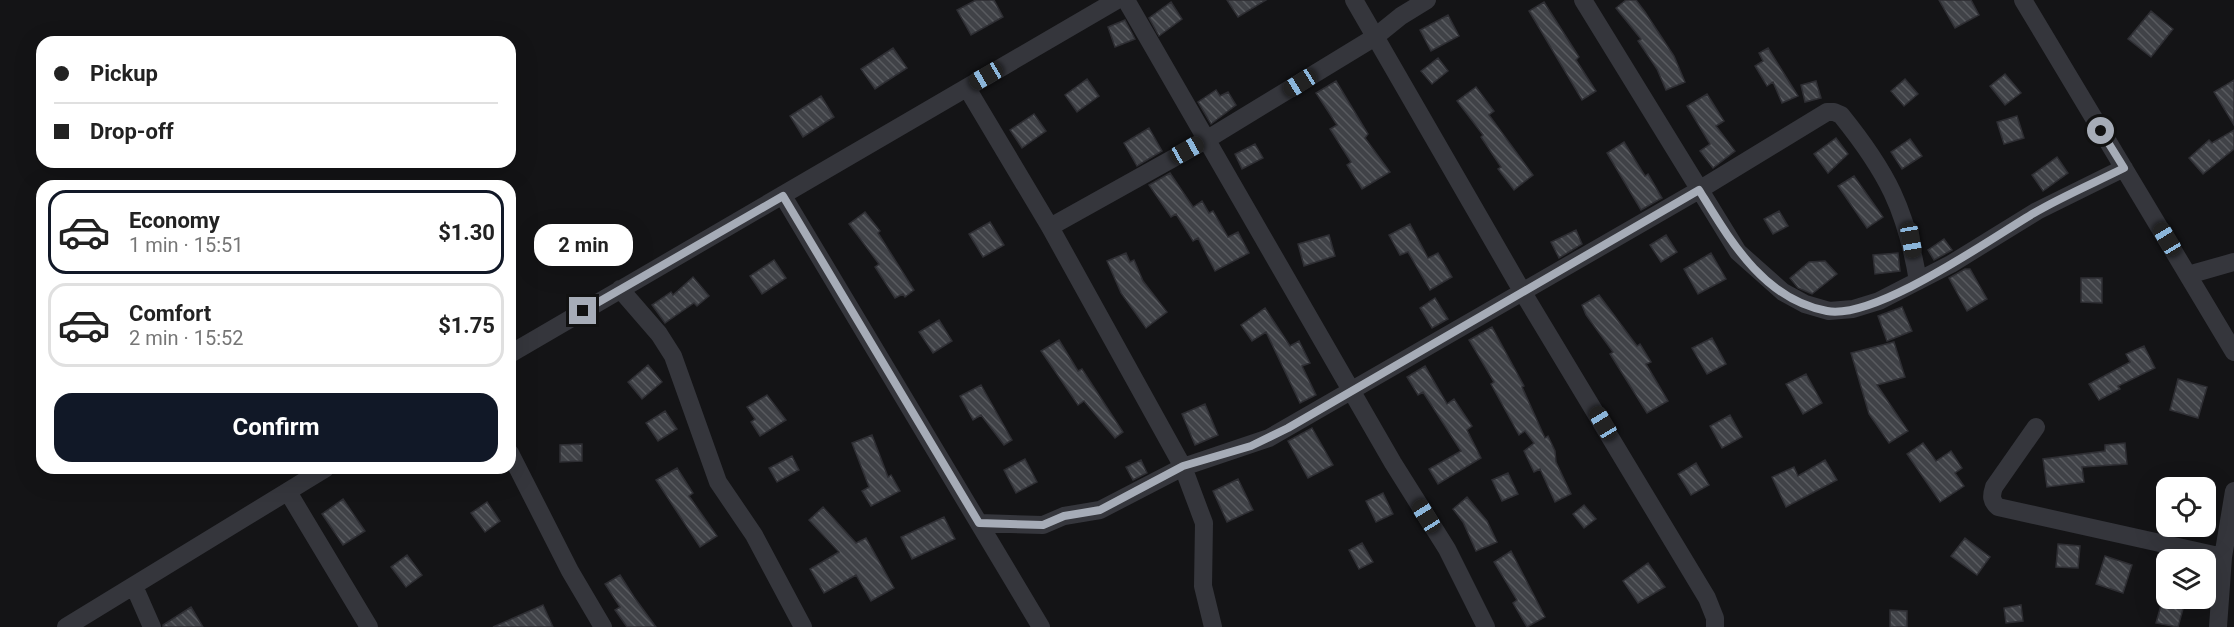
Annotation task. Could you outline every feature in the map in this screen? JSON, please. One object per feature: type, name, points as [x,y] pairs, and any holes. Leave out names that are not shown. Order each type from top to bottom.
[{"type":"street","points":[[516,350],[1117,0]]},
{"type":"street","points":[[1126,0],[1351,391],[1447,549],[1486,627]]},
{"type":"street","points":[[1354,0],[1522,291],[1707,598],[1715,618],[1715,627]]},
{"type":"street","points":[[1050,226],[1206,140],[1375,37],[1401,15],[1427,0]]},
{"type":"street","points":[[1583,0],[1738,252],[1783,292],[1805,304],[1829,311],[1853,309],[1879,301],[1918,281],[2037,211],[2124,168]]},
{"type":"street","points":[[2023,0],[2234,352]]},
{"type":"street","points":[[968,87],[1050,226],[1183,466],[1204,523],[1203,586],[1213,627]]},
{"type":"street","points":[[979,523],[1043,525],[1064,516],[1100,510],[1183,466],[1251,446],[1288,428],[1699,190],[1819,116],[1834,112],[1841,115],[1856,133],[1893,189],[1911,240],[1918,281]]},
{"type":"street","points":[[783,196],[1041,627]]},
{"type":"street","points":[[2188,275],[2234,262]]},
{"type":"street","points":[[620,289],[659,334],[672,356],[718,482],[754,535],[803,627]]},
{"type":"street","points":[[2036,427],[1994,487],[1993,502],[1998,507],[2223,557]]},
{"type":"street","points":[[516,465],[570,570],[603,627]]},
{"type":"street","points":[[66,627],[316,474]]},
{"type":"street","points":[[2218,627],[2227,589],[2223,557],[2234,491]]},
{"type":"street","points":[[288,492],[369,627]]},
{"type":"street","points":[[134,586],[152,627]]},
{"type":"building","points":[[976,0],[994,0],[1003,17],[971,35],[957,10]]},
{"type":"building","points":[[1227,0],[1266,0],[1238,17]]},
{"type":"building","points":[[1626,0],[1636,0],[1645,12],[1674,56],[1685,82],[1666,90],[1657,69],[1638,41],[1641,39],[1616,8]]},
{"type":"building","points":[[1939,0],[1971,0],[1979,15],[1955,28]]},
{"type":"building","points":[[1171,2],[1182,19],[1159,36],[1149,18]]},
{"type":"building","points":[[1544,2],[1579,57],[1576,60],[1596,91],[1582,100],[1529,11]]},
{"type":"building","points":[[2151,11],[2173,29],[2151,57],[2128,39]]},
{"type":"building","points":[[1448,15],[1459,36],[1431,51],[1420,30]]},
{"type":"building","points":[[1125,20],[1135,39],[1115,47],[1108,27]]},
{"type":"building","points":[[893,48],[907,68],[875,89],[861,69]]},
{"type":"building","points":[[1768,48],[1798,96],[1782,103],[1773,82],[1767,86],[1755,66],[1763,61],[1759,53]]},
{"type":"building","points":[[1438,58],[1448,71],[1432,84],[1421,71]]},
{"type":"building","points":[[2005,74],[2021,93],[2005,105],[1990,86]]},
{"type":"building","points":[[1087,79],[1099,96],[1077,112],[1065,95]]},
{"type":"building","points":[[1905,79],[1918,94],[1904,106],[1891,91]]},
{"type":"building","points":[[2234,80],[2234,125],[2214,92]]},
{"type":"building","points":[[1336,81],[1368,134],[1365,138],[1390,172],[1362,189],[1347,165],[1351,162],[1330,129],[1337,125],[1316,93]]},
{"type":"building","points":[[1816,81],[1821,98],[1805,102],[1801,85]]},
{"type":"building","points":[[1476,87],[1494,111],[1489,115],[1533,175],[1514,190],[1498,169],[1501,167],[1481,137],[1483,135],[1457,101]]},
{"type":"building","points":[[1216,90],[1220,96],[1228,92],[1236,105],[1211,124],[1198,102]]},
{"type":"building","points":[[1707,94],[1724,121],[1716,126],[1735,151],[1713,168],[1700,151],[1710,144],[1687,106]]},
{"type":"building","points":[[821,96],[834,117],[803,137],[790,116]]},
{"type":"building","points":[[1034,114],[1046,131],[1022,148],[1010,130]]},
{"type":"building","points":[[2017,116],[2024,138],[2004,144],[1997,122]]},
{"type":"building","points":[[1149,128],[1162,151],[1137,166],[1124,143]]},
{"type":"building","points":[[2234,130],[2234,149],[2203,174],[2189,158],[2209,140],[2212,143]]},
{"type":"building","points":[[1836,138],[1848,154],[1828,173],[1814,154]]},
{"type":"building","points":[[1910,139],[1922,156],[1902,169],[1891,152]]},
{"type":"building","points":[[1624,142],[1645,176],[1648,174],[1662,198],[1641,210],[1607,153]]},
{"type":"building","points":[[1255,144],[1263,158],[1242,169],[1235,154]]},
{"type":"building","points":[[2057,157],[2068,173],[2043,191],[2032,175]]},
{"type":"building","points":[[1170,173],[1193,207],[1202,201],[1209,213],[1213,211],[1228,237],[1238,232],[1249,253],[1215,271],[1198,238],[1193,241],[1176,214],[1171,217],[1149,185]]},
{"type":"building","points":[[1854,176],[1883,217],[1867,228],[1838,186]]},
{"type":"building","points":[[1779,211],[1788,226],[1773,234],[1764,219]]},
{"type":"building","points":[[865,212],[880,231],[878,233],[914,290],[905,297],[903,294],[895,298],[875,267],[879,264],[849,224]]},
{"type":"building","points":[[990,222],[1004,245],[983,257],[969,234]]},
{"type":"building","points":[[1410,224],[1428,258],[1438,253],[1452,277],[1430,290],[1408,252],[1400,255],[1389,235]]},
{"type":"building","points":[[1576,230],[1582,244],[1559,258],[1551,242]]},
{"type":"building","points":[[1329,235],[1335,256],[1304,266],[1298,244]]},
{"type":"building","points":[[1666,235],[1677,252],[1661,262],[1650,245]]},
{"type":"building","points":[[1944,239],[1952,250],[1934,260],[1928,250]]},
{"type":"building","points":[[1126,253],[1130,262],[1134,260],[1143,281],[1167,312],[1146,328],[1121,293],[1107,261]]},
{"type":"building","points":[[1711,253],[1726,279],[1698,294],[1684,269]]},
{"type":"building","points":[[1898,253],[1900,271],[1875,274],[1873,255]]},
{"type":"building","points":[[774,260],[786,278],[762,294],[750,276]]},
{"type":"building","points":[[1825,261],[1837,274],[1812,294],[1798,288],[1790,278],[1809,262]]},
{"type":"building","points":[[1965,269],[1970,269],[1987,299],[1967,311],[1949,278]]},
{"type":"building","points":[[693,277],[709,296],[697,306],[694,303],[665,323],[652,305],[671,292],[673,295]]},
{"type":"building","points":[[2081,278],[2102,278],[2102,303],[2081,302]]},
{"type":"building","points":[[1599,295],[1637,346],[1640,344],[1651,362],[1646,364],[1668,401],[1647,413],[1610,354],[1613,352],[1586,315],[1582,305]]},
{"type":"building","points":[[1435,298],[1448,319],[1432,328],[1420,308]]},
{"type":"building","points":[[1902,307],[1912,331],[1887,341],[1878,316]]},
{"type":"building","points":[[1265,308],[1290,346],[1299,341],[1310,363],[1302,366],[1316,395],[1300,403],[1266,332],[1252,341],[1241,325]]},
{"type":"building","points":[[939,320],[952,341],[933,353],[919,332]]},
{"type":"building","points":[[1492,327],[1524,386],[1522,387],[1545,438],[1548,436],[1555,451],[1556,462],[1571,494],[1555,502],[1540,469],[1534,472],[1524,451],[1534,443],[1525,431],[1519,435],[1491,384],[1494,382],[1469,340]]},
{"type":"building","points":[[1712,338],[1726,364],[1707,374],[1692,348]]},
{"type":"building","points":[[1059,340],[1078,371],[1082,369],[1123,432],[1115,438],[1084,401],[1078,405],[1041,351]]},
{"type":"building","points":[[1894,342],[1905,377],[1877,385],[1908,431],[1889,443],[1869,414],[1851,353]]},
{"type":"building","points":[[2144,346],[2155,368],[2118,386],[2120,389],[2099,400],[2089,384],[2130,362],[2126,354]]},
{"type":"building","points":[[648,365],[662,382],[642,399],[628,382]]},
{"type":"building","points":[[1425,366],[1447,404],[1454,399],[1472,426],[1467,430],[1481,458],[1438,484],[1429,469],[1461,451],[1423,392],[1418,395],[1407,377]]},
{"type":"building","points":[[1806,374],[1822,403],[1803,414],[1786,384]]},
{"type":"building","points":[[2178,379],[2207,387],[2198,418],[2170,410]]},
{"type":"building","points":[[981,385],[1012,440],[1004,445],[981,415],[973,420],[960,396]]},
{"type":"building","points":[[767,395],[786,420],[760,436],[751,422],[755,419],[747,407]]},
{"type":"building","points":[[1205,404],[1218,435],[1195,445],[1182,414]]},
{"type":"building","points":[[665,411],[677,429],[658,441],[646,423]]},
{"type":"building","points":[[1730,415],[1742,437],[1722,448],[1710,426]]},
{"type":"building","points":[[1312,428],[1333,465],[1308,478],[1288,441]]},
{"type":"building","points":[[872,435],[888,477],[891,475],[900,491],[871,506],[862,491],[869,487],[852,443]]},
{"type":"building","points":[[1923,443],[1936,461],[1951,451],[1962,468],[1955,473],[1964,486],[1940,502],[1907,454]]},
{"type":"building","points":[[2125,443],[2127,464],[2082,467],[2084,482],[2047,487],[2043,459],[2105,451],[2105,445]]},
{"type":"building","points":[[582,444],[582,461],[560,462],[560,445]]},
{"type":"building","points":[[792,456],[799,470],[777,482],[769,468]]},
{"type":"building","points":[[1025,459],[1037,482],[1016,493],[1004,470]]},
{"type":"building","points":[[1141,460],[1147,473],[1133,480],[1126,467]]},
{"type":"building","points":[[1825,460],[1837,480],[1786,507],[1772,477],[1794,467],[1798,476]]},
{"type":"building","points":[[1696,463],[1709,485],[1691,495],[1678,474]]},
{"type":"building","points":[[677,468],[693,493],[689,496],[717,536],[700,547],[656,480]]},
{"type":"building","points":[[1508,473],[1518,494],[1502,501],[1492,480]]},
{"type":"building","points":[[1238,479],[1253,510],[1227,522],[1213,491]]},
{"type":"building","points":[[1383,493],[1393,514],[1376,522],[1366,501]]},
{"type":"building","points":[[1467,497],[1487,521],[1497,542],[1476,551],[1463,522],[1453,509]]},
{"type":"building","points":[[343,499],[365,531],[343,545],[322,514]]},
{"type":"building","points":[[487,502],[500,521],[485,532],[471,513]]},
{"type":"building","points":[[1584,505],[1596,519],[1584,528],[1573,514]]},
{"type":"building","points":[[823,507],[856,543],[866,538],[894,588],[871,601],[856,575],[824,593],[810,569],[839,552],[809,520]]},
{"type":"building","points":[[944,517],[955,539],[912,559],[901,537]]},
{"type":"building","points":[[1965,538],[1990,557],[1977,575],[1951,556]]},
{"type":"building","points":[[1362,543],[1373,562],[1359,569],[1349,550]]},
{"type":"building","points":[[2058,544],[2080,546],[2078,568],[2056,567]]},
{"type":"building","points":[[1511,551],[1545,617],[1527,627],[1513,603],[1517,600],[1494,562]]},
{"type":"building","points":[[407,555],[422,575],[406,587],[391,567]]},
{"type":"building","points":[[2105,556],[2132,565],[2123,593],[2096,584]]},
{"type":"building","points":[[1648,563],[1665,587],[1638,603],[1623,581]]},
{"type":"building","points":[[620,575],[656,627],[627,627],[615,610],[620,607],[605,584]]},
{"type":"building","points":[[543,605],[553,627],[493,627]]},
{"type":"building","points":[[2021,605],[2023,621],[2006,623],[2004,608]]},
{"type":"building","points":[[191,607],[203,627],[163,627],[163,625]]},
{"type":"building","points":[[2160,609],[2183,609],[2178,627],[2156,623]]},
{"type":"building","points":[[1890,610],[1907,611],[1907,627],[1890,627]]},
{"type":"route","points":[[583,311],[783,196],[979,523],[1037,526],[1072,513],[1110,507],[1183,466],[1251,446],[1288,428],[1699,190],[1738,252],[1762,276],[1783,292],[1805,304],[1829,311],[1853,309],[1879,301],[1951,264],[2037,211],[2124,168],[2101,131]]}]
